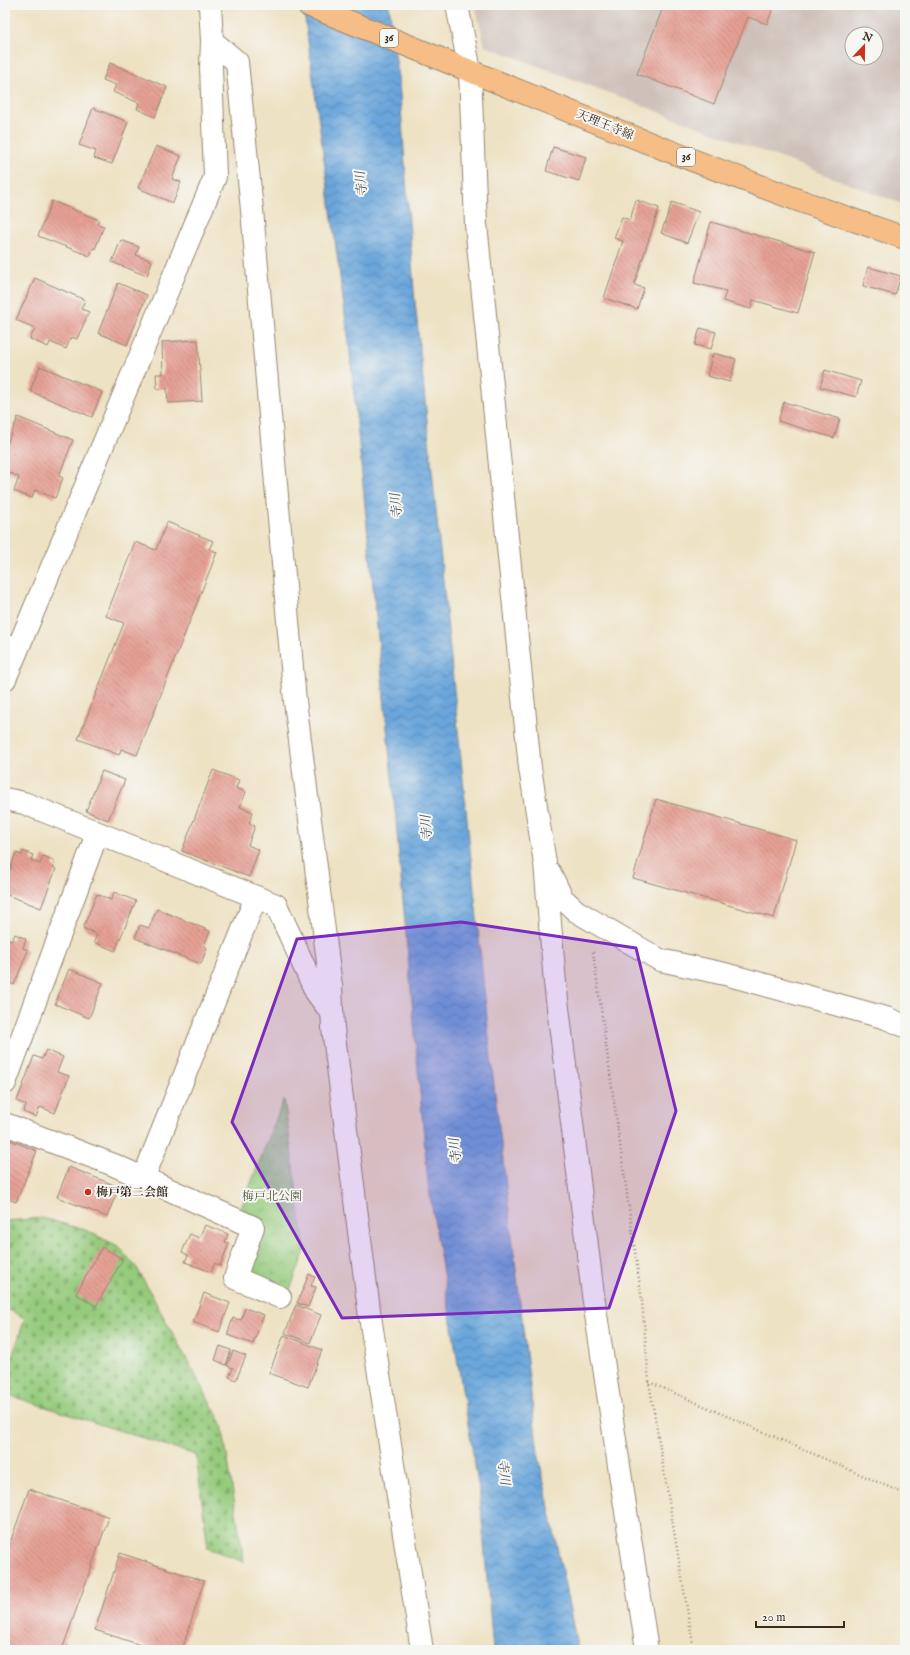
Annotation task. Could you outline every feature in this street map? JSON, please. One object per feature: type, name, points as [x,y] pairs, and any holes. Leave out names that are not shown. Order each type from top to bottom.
[{"type":"main road","name":"天理王寺線","points":[[308,5],[773,192],[905,238]]},
{"type":"street","points":[[5,679],[215,177],[210,5]]},
{"type":"street","points":[[457,5],[470,71],[476,224],[530,768],[545,863],[556,991],[593,1296],[647,1650]]},
{"type":"street","points":[[212,41],[237,62],[252,210],[295,693],[331,986],[331,1012],[369,1310],[422,1650]]},
{"type":"street","points":[[5,798],[24,802],[97,834],[276,905],[316,992],[331,1012]]},
{"type":"street","points":[[5,1083],[97,834]]},
{"type":"street","points":[[545,863],[562,898],[576,911],[660,960],[725,974],[886,1018],[905,1026]]},
{"type":"street","points":[[143,1179],[256,897]]},
{"type":"street","points":[[5,1124],[114,1165],[254,1227],[235,1278],[280,1297]]},
{"type":"path","points":[[588,918],[642,1301],[649,1382],[694,1650]]},
{"type":"path","points":[[649,1382],[905,1494]]},
{"type":"highlighted area","points":[[461,922],[636,948],[676,1111],[609,1308],[342,1318],[232,1122],[297,939]]},
{"type":"shaded area","points":[[475,5],[905,5],[905,205],[485,46]]},
{"type":"green space","name":"梅戸北公園","points":[[284,1099],[305,1251],[289,1292],[256,1277],[249,1264],[266,1221],[240,1211]]},
{"type":"green space","points":[[43,1218],[85,1230],[118,1246],[137,1268],[222,1424],[244,1562],[208,1548],[196,1455],[5,1394],[5,1379],[25,1318],[5,1308],[5,1221]]},
{"type":"water","name":"寺川","points":[[303,5],[389,5],[400,94],[414,291],[492,1068],[538,1453],[578,1650],[493,1650],[480,1496],[428,1183],[394,799],[349,343]]},
{"type":"building","points":[[664,5],[774,5],[767,24],[748,17],[714,104],[637,74]]},
{"type":"building","points":[[110,63],[167,87],[155,117],[137,109],[139,103],[113,92],[116,85],[103,80]]},
{"type":"building","points":[[93,108],[128,122],[112,164],[94,158],[96,151],[79,145]]},
{"type":"building","points":[[156,146],[181,156],[172,179],[181,182],[173,203],[138,188]]},
{"type":"building","points":[[553,147],[586,157],[579,181],[546,171]]},
{"type":"building","points":[[636,200],[659,208],[634,285],[644,288],[637,309],[604,298],[623,241],[614,238],[622,217],[630,220]]},
{"type":"building","points":[[52,201],[99,220],[97,224],[104,226],[95,249],[93,248],[90,256],[38,236]]},
{"type":"building","points":[[672,202],[699,212],[687,243],[661,233]]},
{"type":"building","points":[[711,222],[815,252],[798,313],[753,300],[751,309],[723,301],[726,291],[694,283]]},
{"type":"building","points":[[121,240],[139,247],[136,255],[152,261],[147,276],[112,262]]},
{"type":"building","points":[[868,267],[901,276],[895,295],[863,286]]},
{"type":"building","points":[[35,278],[85,300],[81,309],[89,312],[77,339],[71,337],[66,349],[50,342],[48,347],[30,339],[35,328],[16,320]]},
{"type":"building","points":[[118,283],[147,295],[127,345],[98,333]]},
{"type":"building","points":[[700,328],[716,332],[711,349],[695,345]]},
{"type":"building","points":[[198,340],[202,401],[168,403],[167,388],[157,389],[156,374],[163,374],[162,342]]},
{"type":"building","points":[[713,353],[736,359],[730,382],[707,376]]},
{"type":"building","points":[[40,366],[102,392],[92,417],[30,391]]},
{"type":"building","points":[[825,370],[861,381],[856,397],[820,387]]},
{"type":"building","points":[[784,402],[840,419],[834,438],[778,421]]},
{"type":"building","points":[[18,417],[73,440],[59,476],[63,478],[55,498],[35,490],[32,498],[14,491],[19,477],[5,471],[5,449]]},
{"type":"building","points":[[167,522],[213,541],[209,549],[217,552],[137,755],[121,749],[119,755],[78,739],[124,623],[106,616],[135,542],[156,550]]},
{"type":"building","points":[[213,770],[239,780],[236,788],[246,792],[240,807],[253,812],[249,823],[255,826],[248,845],[259,850],[249,877],[182,851]]},
{"type":"building","points":[[102,771],[125,780],[108,820],[86,811]]},
{"type":"building","points":[[656,799],[796,840],[774,918],[633,878]]},
{"type":"building","points":[[23,851],[33,855],[31,860],[40,864],[43,856],[55,861],[53,867],[56,869],[41,908],[5,894],[5,882],[16,853],[22,855]]},
{"type":"building","points":[[114,892],[136,901],[115,951],[94,942],[97,934],[83,928],[97,894],[111,900]]},
{"type":"building","points":[[157,909],[210,931],[204,946],[207,948],[201,964],[135,938],[140,925],[149,928]]},
{"type":"building","points":[[15,934],[26,939],[23,948],[28,950],[14,985],[5,981],[5,938],[12,941]]},
{"type":"building","points":[[69,969],[103,983],[89,1018],[55,1004]]},
{"type":"building","points":[[46,1050],[63,1057],[57,1072],[69,1076],[55,1113],[40,1107],[36,1117],[23,1112],[26,1105],[17,1101],[34,1056],[42,1059]]},
{"type":"building","points":[[5,1138],[37,1151],[16,1202],[5,1198]]},
{"type":"building","name":"梅戸第二会館","points":[[69,1167],[119,1187],[107,1217],[57,1197]]},
{"type":"building","points":[[205,1225],[228,1234],[225,1242],[229,1243],[220,1266],[215,1263],[211,1272],[185,1262],[188,1255],[182,1252],[190,1234],[199,1238]]},
{"type":"building","points":[[102,1247],[123,1259],[96,1306],[76,1294]]},
{"type":"building","points":[[309,1274],[315,1277],[311,1286],[316,1287],[308,1307],[297,1303]]},
{"type":"building","points":[[204,1293],[230,1303],[219,1332],[193,1322]]},
{"type":"building","points":[[296,1305],[321,1315],[310,1343],[285,1333]]},
{"type":"building","points":[[245,1308],[264,1315],[253,1344],[227,1335],[233,1318],[241,1320]]},
{"type":"building","points":[[284,1335],[322,1350],[308,1387],[269,1373]]},
{"type":"building","points":[[220,1346],[231,1350],[226,1365],[215,1360]]},
{"type":"building","points":[[233,1351],[246,1356],[236,1380],[229,1377],[233,1368],[227,1366]]},
{"type":"building","points":[[29,1489],[109,1517],[62,1650],[5,1650],[5,1557]]},
{"type":"building","points":[[120,1553],[204,1581],[182,1650],[156,1650],[95,1630]]},
{"type":"place","name":"梅戸第二会館","points":[[88,1192]]}]
